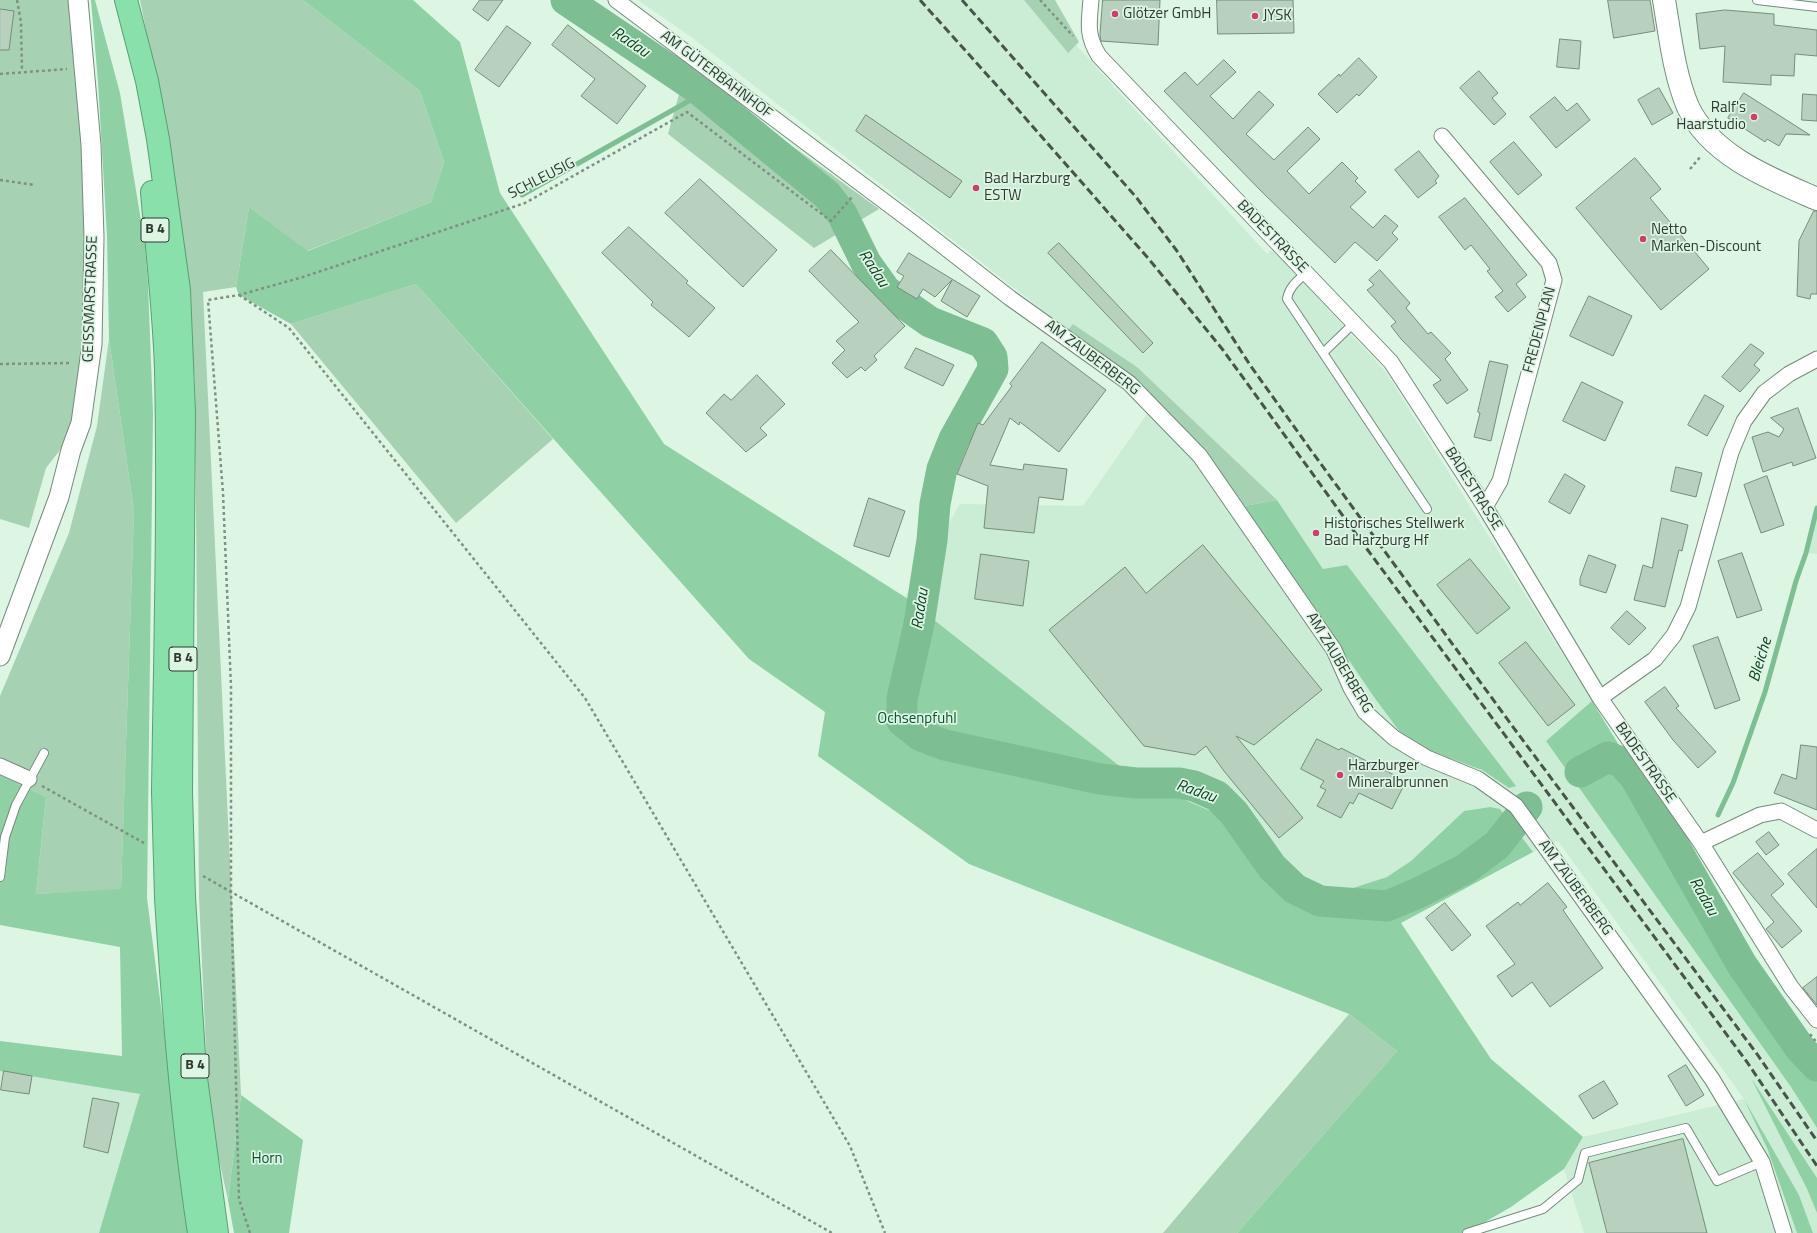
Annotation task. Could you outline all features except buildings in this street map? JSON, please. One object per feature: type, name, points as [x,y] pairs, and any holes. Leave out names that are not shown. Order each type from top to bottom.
[{"type":"highway","name":"B 4","points":[[112,0],[138,111],[151,189],[161,286],[166,368],[172,792],[179,1073],[189,1165],[199,1233]]},
{"type":"highway","name":"B 4","points":[[126,0],[147,81],[158,139],[179,290],[184,413],[172,792]]},
{"type":"highway","name":"B 4","points":[[175,898],[195,1071],[217,1233]]},
{"type":"main road","points":[[1664,0],[1681,87],[1689,107],[1702,128],[1714,141],[1733,156],[1786,186],[1817,199]]},
{"type":"street","name":"GEISSMARSTRASSE","points":[[0,656],[59,497],[71,450],[81,423],[92,344],[94,237],[91,145],[78,0]]},
{"type":"street","name":"AM GÜTERBAHNHOF","points":[[616,0],[815,150]]},
{"type":"street","name":"BADESTRASSE","points":[[1091,0],[1089,26],[1091,42],[1099,56],[1391,362],[1485,507],[1600,698],[1701,843],[1791,987],[1812,1026]]},
{"type":"street","name":"FREDENPLAN","points":[[1442,136],[1549,263],[1554,280],[1500,482],[1485,507]]},
{"type":"street","name":"AM ZAUBERBERG","points":[[815,150],[1010,298],[1129,383],[1200,456],[1334,650],[1351,688],[1365,712],[1394,738],[1427,758],[1478,779],[1516,806],[1712,1079],[1762,1162],[1784,1233]]},
{"type":"street","points":[[1600,698],[1656,659],[1674,635],[1688,607],[1731,452],[1744,421],[1764,393],[1789,374],[1817,359]]},
{"type":"street","points":[[0,766],[29,779]]},
{"type":"street","points":[[1701,843],[1760,815],[1781,811],[1817,830]]},
{"type":"lane","points":[[1757,0],[1817,7]]},
{"type":"lane","points":[[1306,273],[1288,291],[1287,299],[1427,509]]},
{"type":"lane","points":[[1323,353],[1354,323]]},
{"type":"lane","points":[[0,877],[6,837],[16,805],[44,753]]},
{"type":"lane","points":[[1467,1233],[1543,1209],[1578,1180],[1585,1153],[1686,1128],[1717,1181],[1762,1162]]},
{"type":"path","points":[[17,0],[21,22],[22,71]]},
{"type":"path","points":[[1040,0],[1074,37]]},
{"type":"path","points":[[0,74],[22,71],[83,68]]},
{"type":"path","name":"SCHLEUSIG","points":[[231,891],[231,687],[223,493],[208,300],[239,295],[304,277],[525,203],[687,112],[831,220],[843,207]]},
{"type":"path","points":[[0,180],[35,185]]},
{"type":"path","points":[[239,295],[289,328],[584,698],[850,1146],[886,1233]]},
{"type":"path","points":[[0,364],[89,363]]},
{"type":"path","points":[[29,779],[147,845]]},
{"type":"path","points":[[196,872],[832,1233]]},
{"type":"path","points":[[231,891],[239,1199],[250,1233]]},
{"type":"path","points":[[1812,1026],[1817,1044]]},
{"type":"shaded area","points":[[0,0],[78,0],[91,145],[81,423],[46,468],[29,528],[0,519]]},
{"type":"shaded area","points":[[140,0],[303,0],[420,91],[444,162],[431,202],[307,251],[249,207],[236,287],[203,292],[241,1095],[228,1200],[209,1115],[199,898],[195,382],[173,169]]},
{"type":"shaded area","points":[[638,0],[1024,0],[1067,52],[1076,45],[1267,254],[1273,249],[1386,372],[1592,701],[1546,741],[1791,1087],[1817,1128],[1817,1178],[1754,1083],[1807,1189],[1817,1213],[1817,1233],[1813,1233],[1799,1195],[1748,1106],[1767,1148],[1797,1233],[1584,1233],[1564,1169],[1583,1137],[1744,1099],[1558,841],[1533,852],[1500,809],[1490,807],[1464,811],[1411,861],[1387,877],[1353,888],[1333,890],[1312,884],[1255,830],[1136,779],[905,597],[960,504],[1083,506],[1154,404],[1203,447],[1270,543],[1430,751],[1482,770],[1509,788],[1323,569],[1277,500],[1137,367],[1073,324],[1068,330],[694,39]]},
{"type":"shaded area","points":[[1024,0],[1055,0],[1079,42],[1068,53]]},
{"type":"shaded area","points":[[686,69],[879,209],[814,248],[668,134]]},
{"type":"shaded area","points":[[416,284],[553,439],[456,523],[291,324]]},
{"type":"shaded area","points":[[1073,324],[1137,367],[1277,500],[1244,506],[1203,447],[1068,330]]},
{"type":"shaded area","points":[[109,339],[134,511],[121,890],[36,894],[46,797],[0,775],[0,696],[69,533],[97,426]]},
{"type":"shaded area","points":[[1817,508],[1817,554],[1806,553]]},
{"type":"shaded area","points":[[1349,1014],[1397,1051],[1237,1233],[1163,1233]]},
{"type":"shaded area","points":[[0,1070],[140,1094],[99,1233],[0,1233]]},
{"type":"green space","points":[[91,0],[95,0],[120,93],[145,245],[153,413],[147,898],[190,1233],[99,1233],[140,1094],[0,1071],[0,1041],[122,1056],[120,947],[0,925],[0,775],[46,797],[36,894],[121,889],[134,511],[109,339],[107,236],[98,82]]},
{"type":"green space","name":"Ochsenpfuhl","points":[[303,0],[413,0],[460,42],[500,193],[664,444],[905,597],[1136,779],[1255,830],[1312,884],[1333,890],[1353,888],[1387,877],[1411,861],[1464,811],[1490,807],[1500,809],[1533,852],[1401,923],[1491,1059],[1583,1137],[1564,1169],[1511,1207],[1466,1233],[1237,1233],[1397,1051],[1349,1014],[969,864],[818,756],[825,712],[749,659],[416,284],[291,324],[239,295],[236,287],[249,207],[308,251],[431,202],[444,162],[420,91]]},
{"type":"green space","points":[[1277,500],[1323,569],[1347,565],[1516,786],[1509,788],[1482,770],[1430,751],[1403,736],[1374,697],[1244,506]]},
{"type":"green space","points":[[1592,701],[1765,984],[1817,1053],[1817,1128],[1791,1087],[1546,741]]},
{"type":"green space","points":[[1751,1078],[1817,1178],[1817,1213],[1807,1189]]},
{"type":"green space","name":"Horn","points":[[241,1095],[303,1140],[289,1233],[234,1233],[228,1200]]},
{"type":"green space","points":[[1744,1099],[1799,1195],[1813,1233],[1797,1233],[1767,1148]]},
{"type":"waterway","name":"Radau","points":[[566,0],[698,89],[827,195],[842,214],[866,263],[886,291],[930,322],[983,343],[992,357],[993,369],[954,439],[942,469],[935,504],[932,540],[919,624],[902,699],[902,721],[921,736],[945,745],[1100,779],[1136,783],[1179,783],[1194,786],[1217,796],[1234,813],[1272,867],[1295,889],[1320,901],[1387,906],[1418,893],[1465,869],[1497,845],[1527,807]]},
{"type":"waterway","points":[[522,195],[703,93]]},
{"type":"waterway","name":"Bleiche","points":[[1718,815],[1733,783],[1765,692],[1796,581],[1806,553],[1817,508]]},
{"type":"waterway","name":"Radau","points":[[1580,772],[1608,757],[1621,762],[1635,777],[1742,965],[1800,1048],[1817,1066]]},
{"type":"railway","points":[[920,0],[1148,258],[1223,350],[1364,545],[1747,1062],[1817,1166]]},
{"type":"railway","points":[[962,0],[1136,197],[1177,251],[1250,365],[1310,449],[1516,731],[1757,1054],[1817,1141]]},
{"type":"place","name":"Glötzer GmbH","points":[[1115,14]]},
{"type":"place","name":"JYSK","points":[[1255,16]]},
{"type":"place","name":"Ralf's Haarstudio","points":[[1754,117]]},
{"type":"place","name":"Bad Harzburg ESTW","points":[[976,188]]},
{"type":"place","name":"Netto Marken-Discount","points":[[1643,239]]},
{"type":"place","name":"Historisches Stellwerk Bad Harzburg Hf","points":[[1316,533]]},
{"type":"place","name":"Harzburger Mineralbrunnen","points":[[1340,775]]}]
